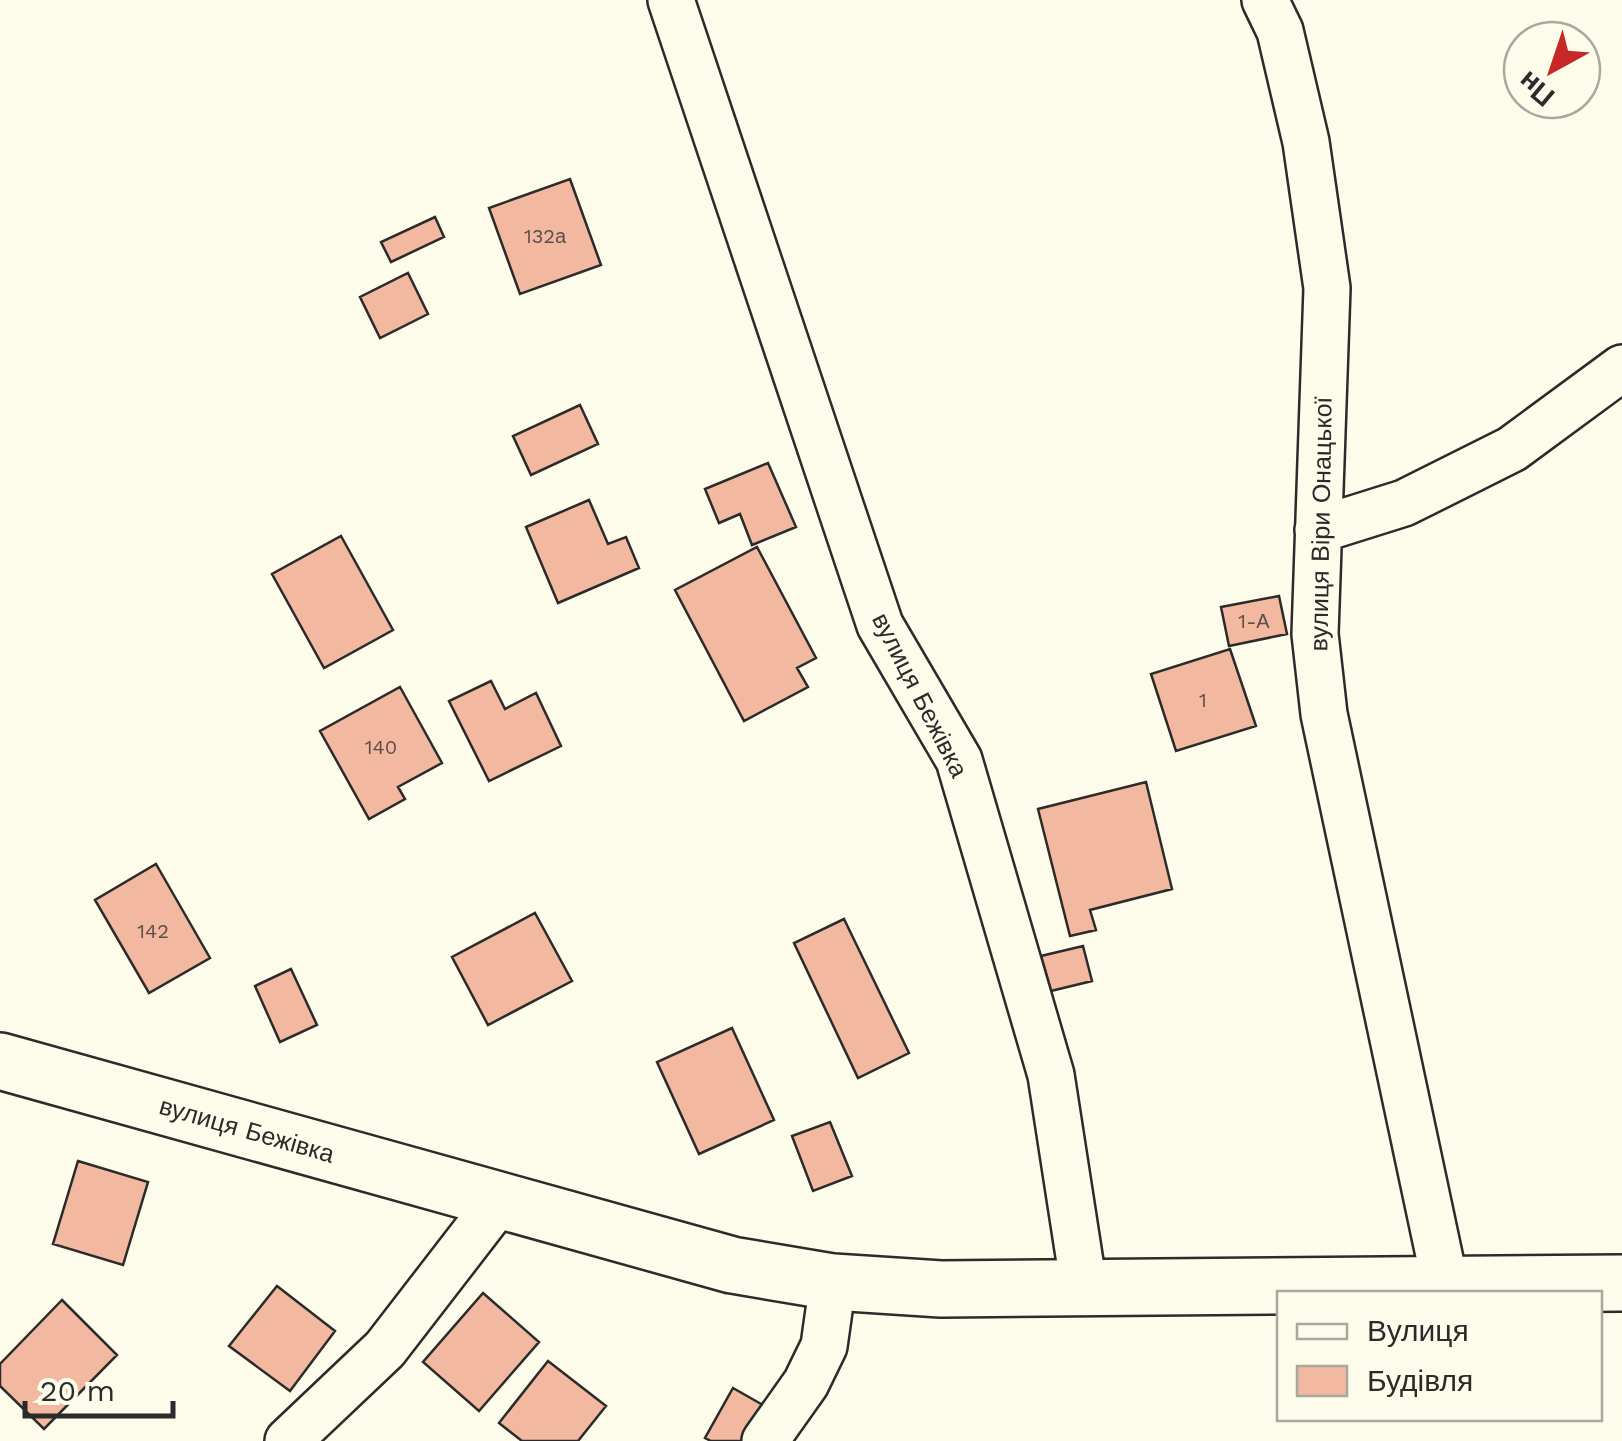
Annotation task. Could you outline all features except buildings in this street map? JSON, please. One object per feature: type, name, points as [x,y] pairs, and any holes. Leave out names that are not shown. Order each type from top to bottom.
[{"type":"main road","name":"вулиця Бежівка","points":[[0,1061],[732,1265],[833,1282],[941,1288],[1084,1288],[1622,1282]]},
{"type":"street","name":"вулиця Бежівка","points":[[671,0],[880,625],[959,760],[1052,1074],[1084,1288]]},
{"type":"street","name":"вулиця Віри Онацької","points":[[1266,0],[1280,32],[1306,142],[1328,288],[1315,634],[1324,714],[1445,1284]]},
{"type":"street","points":[[1318,530],[1404,503],[1512,448],[1622,368]]},
{"type":"street","points":[[288,1441],[385,1349],[500,1200]]},
{"type":"street","points":[[765,1441],[806,1383],[824,1346],[833,1282]]}]
